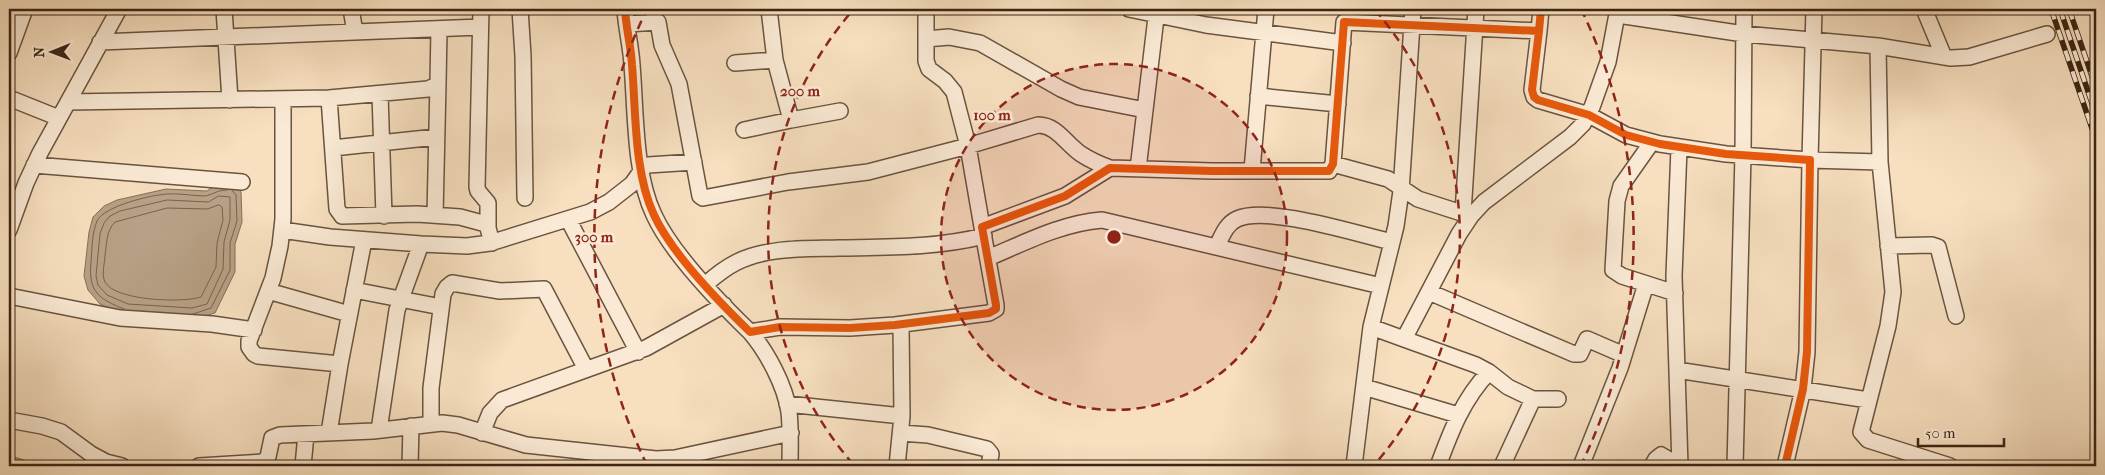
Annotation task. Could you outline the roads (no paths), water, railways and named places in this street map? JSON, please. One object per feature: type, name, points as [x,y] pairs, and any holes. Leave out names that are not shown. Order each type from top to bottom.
[{"type":"street","points":[[9,53],[25,9]]},
{"type":"street","points":[[9,230],[17,204],[34,166],[119,9]]},
{"type":"street","points":[[224,9],[230,100]]},
{"type":"street","points":[[351,9],[355,32]]},
{"type":"street","points":[[480,9],[477,187],[488,203],[488,228],[492,243]]},
{"type":"street","points":[[520,9],[523,56],[525,198]]},
{"type":"street","points":[[769,9],[775,60],[791,120]]},
{"type":"street","points":[[750,332],[780,327],[850,328],[901,325],[993,312],[996,305],[968,146],[954,92],[945,81],[929,69],[926,61],[926,9]]},
{"type":"street","points":[[1129,9],[1157,12],[1263,33],[1343,43]]},
{"type":"street","points":[[1252,170],[1266,9]]},
{"type":"street","points":[[1404,339],[1467,215],[1476,9]]},
{"type":"street","points":[[1541,9],[1532,90],[1534,97],[1589,115],[1626,135],[1679,148],[1810,160],[1880,162]]},
{"type":"street","points":[[1735,466],[1743,155],[1744,9]]},
{"type":"street","points":[[1785,466],[1803,388],[1807,352],[1814,9]]},
{"type":"street","points":[[1924,9],[1944,57]]},
{"type":"street","points":[[1138,169],[1157,12]]},
{"type":"street","points":[[1467,215],[1570,137],[1583,124],[1589,115],[1608,62],[1618,12],[1744,34],[1878,46],[1944,57],[1969,57],[1986,54],[2047,34]]},
{"type":"street","points":[[790,466],[790,433],[787,404],[763,348],[667,239],[653,214],[642,171],[626,16],[658,22],[662,45],[680,84],[700,196],[706,198],[779,183],[868,172],[968,146],[1038,125],[1046,125],[1093,162],[1110,168],[1326,172],[1329,171],[1333,164],[1345,15],[1412,16],[1474,28],[1539,31]]},
{"type":"street","points":[[1354,466],[1371,327],[1392,242],[1401,189],[1412,16]]},
{"type":"street","points":[[100,42],[480,28]]},
{"type":"street","points":[[435,215],[439,29]]},
{"type":"street","points":[[926,40],[949,37],[980,43],[1061,89],[1079,97],[1145,110]]},
{"type":"street","points":[[1878,46],[1880,162],[1893,292],[1892,306],[1861,428],[1863,436],[1868,440],[1950,466]]},
{"type":"street","points":[[735,63],[775,60]]},
{"type":"street","points":[[68,102],[329,98],[428,89],[438,83]]},
{"type":"street","points":[[380,94],[384,216]]},
{"type":"street","points":[[1258,96],[1338,104]]},
{"type":"street","points":[[9,98],[59,118]]},
{"type":"street","points":[[329,98],[339,213],[342,216],[435,215],[474,220],[482,222],[488,228]]},
{"type":"street","points":[[283,99],[282,230],[273,278],[249,347],[254,354],[340,364]]},
{"type":"street","points":[[744,130],[840,111]]},
{"type":"street","points":[[333,148],[436,137]]},
{"type":"street","points":[[1652,142],[1621,186],[1613,265],[1616,274],[1675,293]]},
{"type":"street","points":[[1679,148],[1675,293],[1680,466]]},
{"type":"street","points":[[282,230],[364,240],[421,244],[467,246],[492,243],[568,219],[609,202],[632,184],[648,165],[694,162]]},
{"type":"street","points":[[1333,164],[1388,179],[1418,199],[1467,215]]},
{"type":"street","points":[[34,166],[242,182]]},
{"type":"street","points":[[706,284],[722,270],[738,261],[774,251],[921,247],[957,243],[1065,196],[1110,168]]},
{"type":"street","points":[[1217,246],[1230,224],[1247,215],[1259,214],[1281,216],[1392,242]]},
{"type":"street","points":[[568,219],[638,352]]},
{"type":"street","points":[[988,258],[1070,225],[1085,221],[1102,220],[1381,286]]},
{"type":"street","points":[[330,433],[340,364],[364,240]]},
{"type":"street","points":[[379,430],[392,331],[400,300],[421,244]]},
{"type":"street","points":[[1888,246],[1932,245],[1938,247],[1956,316]]},
{"type":"street","points":[[431,424],[431,388],[441,307],[443,294],[452,283],[500,291],[544,289],[586,369]]},
{"type":"street","points":[[1580,466],[1624,354],[1646,284]]},
{"type":"street","points":[[354,290],[441,307]]},
{"type":"street","points":[[268,292],[350,314]]},
{"type":"street","points":[[1429,292],[1574,354],[1580,354],[1587,340],[1624,354]]},
{"type":"street","points":[[9,296],[120,318],[212,324],[254,330]]},
{"type":"street","points":[[482,433],[490,413],[502,400],[638,352],[667,338],[724,305]]},
{"type":"street","points":[[897,466],[902,416],[901,325]]},
{"type":"street","points":[[1371,327],[1476,366],[1489,372],[1508,387],[1533,399],[1558,399]]},
{"type":"street","points":[[1677,370],[1803,388],[1868,400]]},
{"type":"street","points":[[1438,466],[1458,415],[1476,385],[1489,372]]},
{"type":"street","points":[[1364,387],[1458,415]]},
{"type":"street","points":[[1502,466],[1533,399]]},
{"type":"street","points":[[787,404],[902,416]]},
{"type":"street","points":[[9,420],[42,426],[61,432],[91,454],[119,466]]},
{"type":"street","points":[[199,466],[263,462],[266,460],[271,442],[275,436],[379,430],[431,424],[458,425],[526,445],[656,460],[675,458],[790,433]]},
{"type":"street","points":[[410,426],[410,466]]},
{"type":"street","points":[[901,433],[928,435],[988,449],[991,454],[989,466]]},
{"type":"street","points":[[303,466],[306,434]]},
{"type":"street","points":[[1652,466],[1661,455],[1680,466]]},
{"type":"water","points":[[233,184],[241,192],[242,222],[235,244],[235,272],[215,313],[193,319],[125,315],[100,304],[88,290],[84,276],[89,232],[93,217],[104,206],[117,200],[166,189],[207,191],[215,185]]},
{"type":"water","points":[[9,456],[11,456],[44,466],[9,466]]},
{"type":"railway","points":[[2051,9],[2096,140]]},
{"type":"railway","points":[[2060,9],[2096,115]]},
{"type":"railway","points":[[2069,9],[2096,88]]}]
